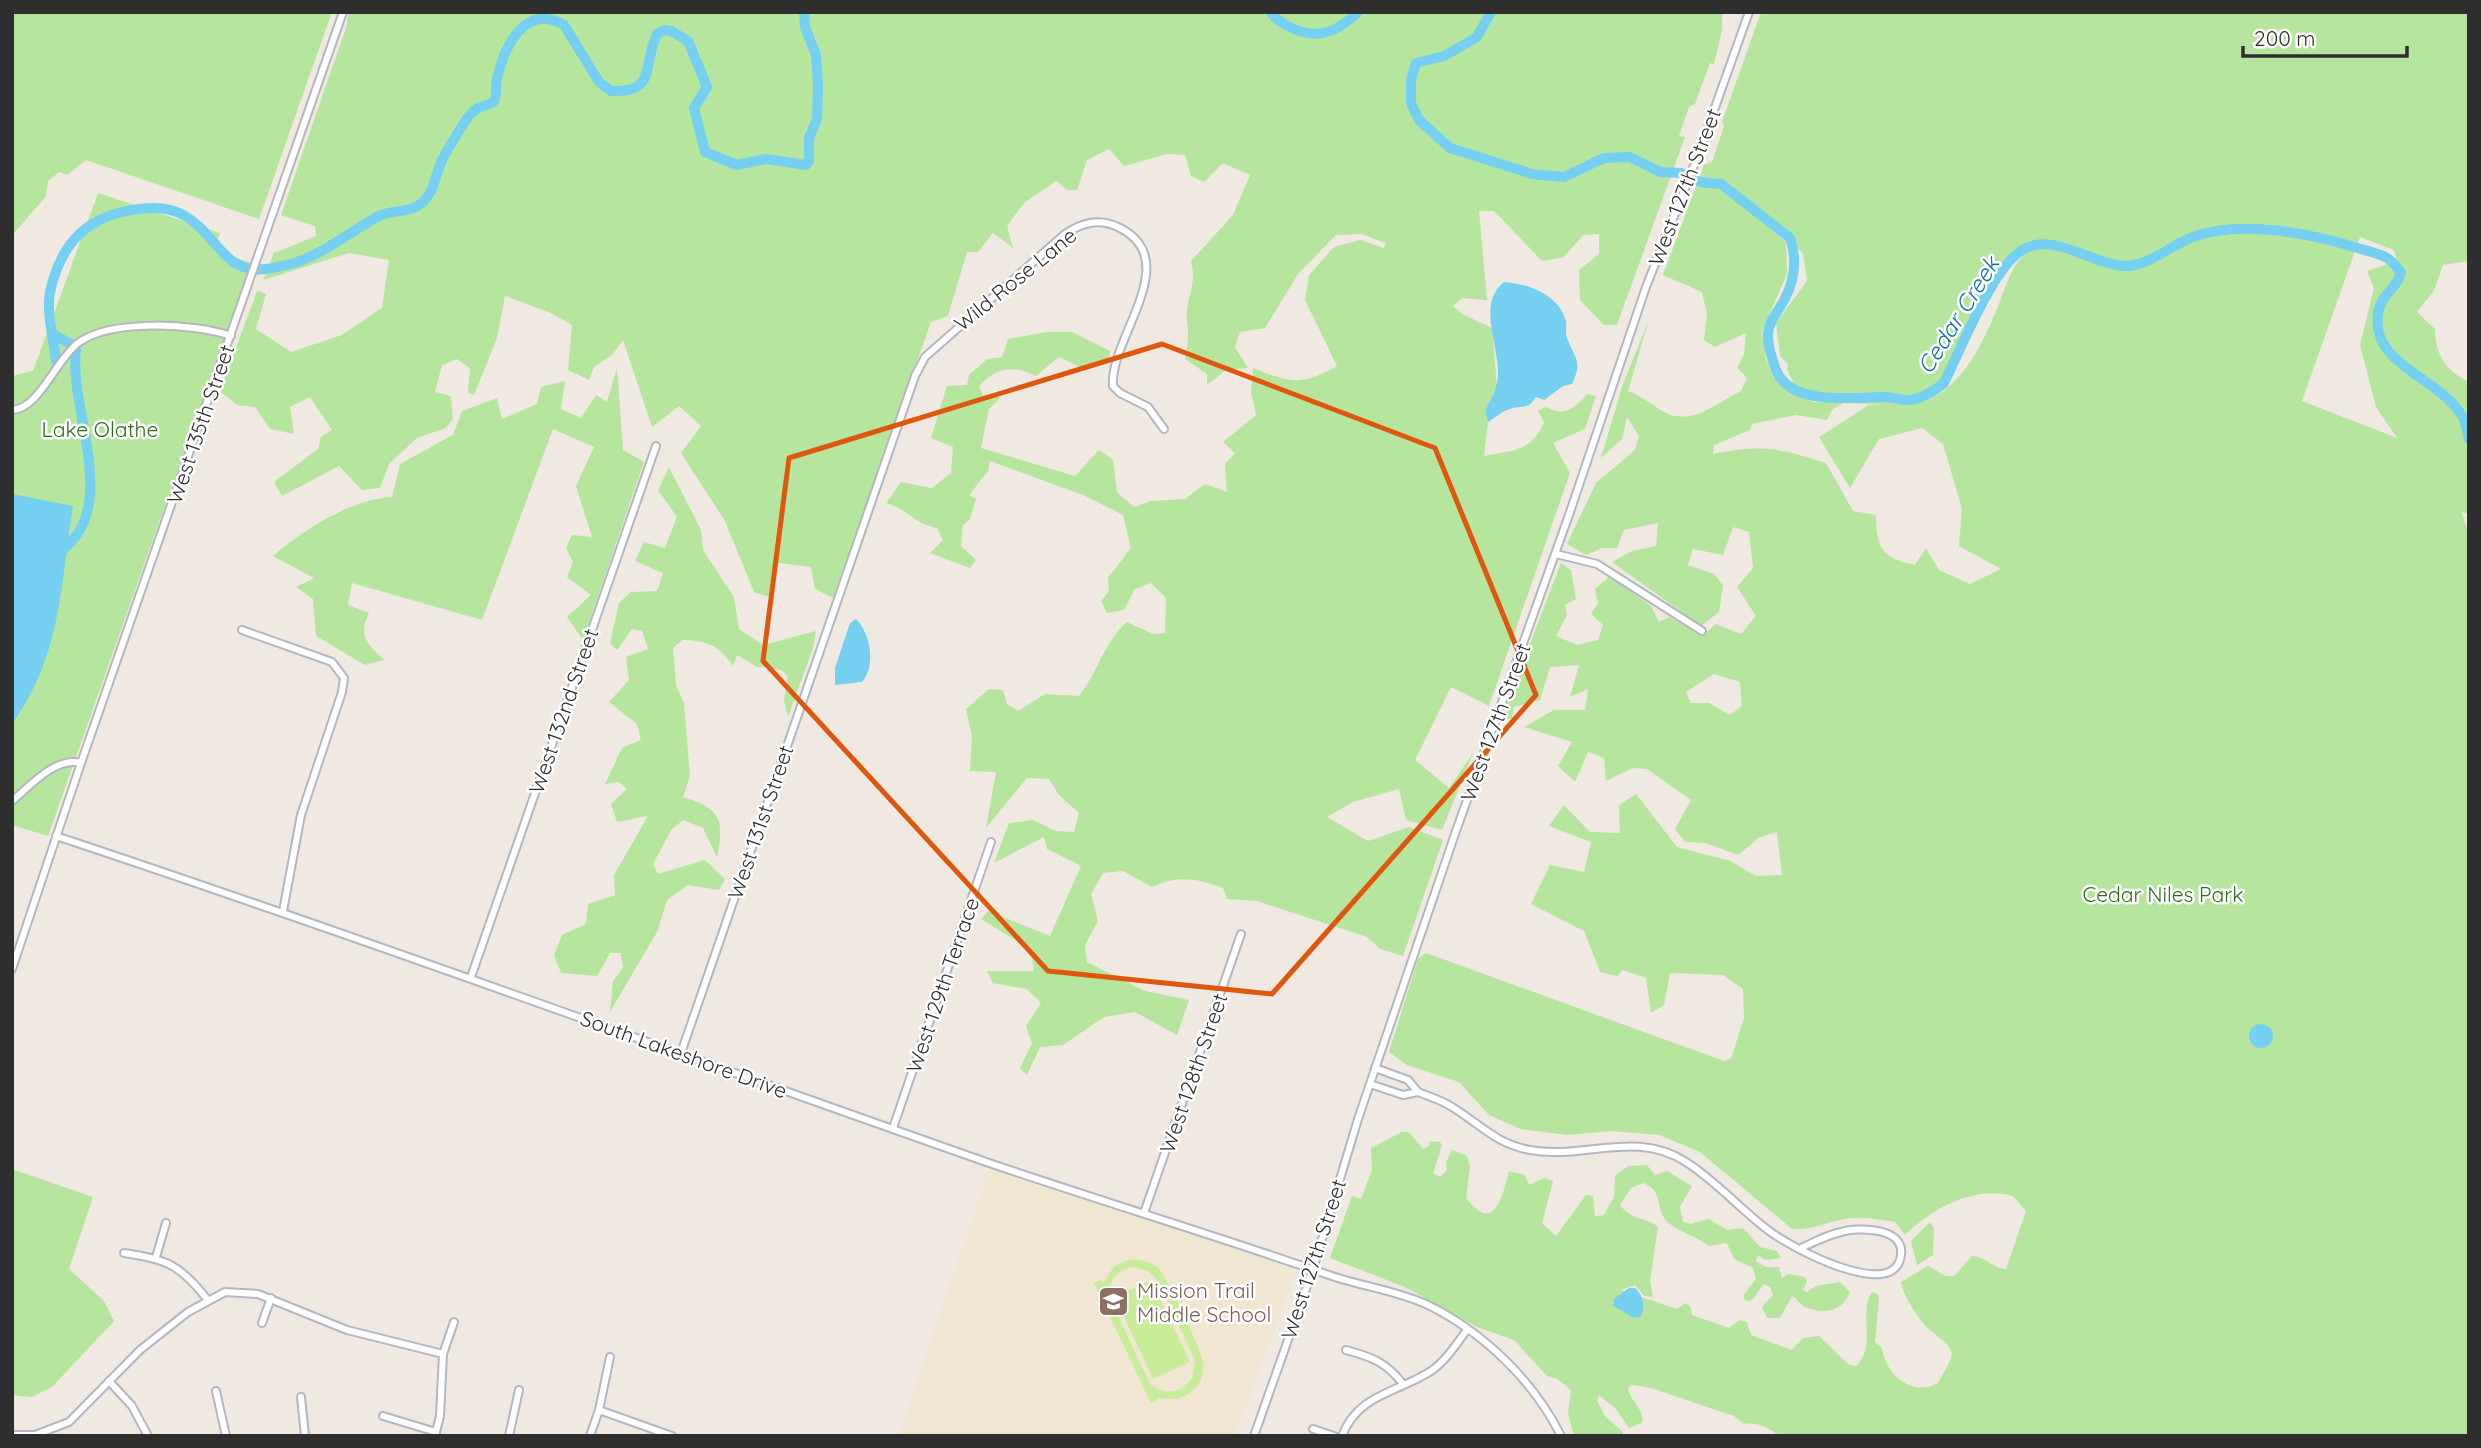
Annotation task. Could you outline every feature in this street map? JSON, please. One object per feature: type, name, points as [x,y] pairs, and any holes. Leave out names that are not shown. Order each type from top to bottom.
[{"type":"street","name":"West 135th Street","points":[[12,969],[81,763],[343,12]]},
{"type":"street","name":"West 127th Street","points":[[1254,1436],[1313,1269],[1375,1068],[1556,554],[1646,287],[1697,158],[1749,12]]},
{"type":"street","name":"Wild Rose Lane","points":[[841,591],[915,376],[925,357],[1065,234],[1084,223],[1101,222],[1116,226],[1130,235],[1143,251],[1147,264],[1145,284],[1115,367],[1113,386],[1120,394],[1147,407],[1164,429]]},
{"type":"street","points":[[12,410],[32,403],[63,358],[78,344],[98,333],[181,325],[208,328],[231,336]]},
{"type":"street","name":"West 132nd Street","points":[[471,977],[656,446]]},
{"type":"street","points":[[1556,554],[1597,565],[1702,631]]},
{"type":"street","name":"West 131st Street","points":[[681,1053],[841,591]]},
{"type":"street","points":[[242,630],[325,659],[342,673],[342,692],[301,816],[283,911]]},
{"type":"street","points":[[12,801],[57,765],[71,761],[81,763]]},
{"type":"street","name":"South Lakeshore Drive","points":[[56,836],[283,911],[893,1128],[1313,1269],[1423,1303],[1467,1330],[1534,1390],[1561,1436]]},
{"type":"street","name":"West 129th Terrace","points":[[893,1128],[991,842]]},
{"type":"street","name":"West 128th Street","points":[[1144,1213],[1241,934]]},
{"type":"street","points":[[1375,1068],[1408,1080],[1418,1092],[1450,1105],[1494,1138],[1530,1150],[1551,1152],[1628,1144],[1666,1153],[1698,1171],[1768,1230],[1801,1248],[1828,1261],[1872,1275],[1893,1271],[1898,1266],[1902,1250],[1899,1243],[1886,1233],[1854,1229],[1801,1248]]},
{"type":"street","points":[[1370,1084],[1403,1094],[1418,1092]]},
{"type":"street","points":[[156,1257],[166,1223]]},
{"type":"street","points":[[124,1253],[156,1257],[183,1271],[207,1299]]},
{"type":"street","points":[[12,1435],[35,1435],[58,1429],[77,1416],[140,1350],[207,1299],[235,1291],[271,1298],[347,1330],[443,1354]]},
{"type":"street","points":[[262,1323],[271,1298]]},
{"type":"street","points":[[383,1416],[435,1434],[440,1416],[443,1354],[454,1322]]},
{"type":"street","points":[[1342,1436],[1348,1421],[1366,1401],[1440,1363],[1467,1330]]},
{"type":"street","points":[[1346,1350],[1377,1358],[1390,1367],[1403,1384]]},
{"type":"street","points":[[590,1436],[599,1410],[610,1357]]},
{"type":"street","points":[[109,1381],[132,1406],[148,1436]]},
{"type":"street","points":[[509,1436],[519,1390]]},
{"type":"street","points":[[216,1391],[226,1436]]},
{"type":"street","points":[[300,1397],[305,1436]]},
{"type":"street","points":[[599,1410],[672,1436]]},
{"type":"street","points":[[58,1429],[63,1436]]},
{"type":"street","points":[[1313,1429],[1334,1436]]},
{"type":"highlighted area","points":[[1162,344],[1435,448],[1536,695],[1272,994],[1048,971],[763,661],[789,458]]},
{"type":"shaded area","name":"Mission Trail Middle School","points":[[990,1168],[1254,1254],[1296,1272],[1235,1436],[899,1436]]},
{"type":"green space","points":[[12,12],[332,12],[259,219],[86,160],[67,175],[59,172],[48,181],[46,196],[12,236]]},
{"type":"green space","points":[[348,12],[1722,12],[1722,31],[1714,64],[1710,63],[1695,104],[1689,107],[1679,136],[1685,137],[1617,325],[1604,325],[1580,300],[1579,270],[1599,254],[1599,234],[1583,235],[1564,257],[1542,261],[1494,211],[1479,211],[1487,300],[1462,298],[1453,306],[1462,314],[1492,328],[1497,386],[1485,412],[1488,422],[1484,456],[1512,451],[1533,440],[1544,422],[1538,411],[1546,407],[1558,411],[1568,410],[1587,394],[1596,396],[1585,429],[1553,443],[1570,473],[1489,706],[1451,687],[1415,760],[1449,788],[1473,753],[1442,830],[1406,820],[1399,789],[1353,802],[1327,817],[1368,841],[1409,827],[1443,840],[1403,956],[1380,949],[1367,937],[1257,901],[1227,899],[1223,888],[1204,882],[1179,879],[1152,887],[1123,871],[1103,873],[1091,894],[1098,921],[1085,945],[1087,962],[1145,991],[1189,1000],[1177,1035],[1135,1012],[1104,1017],[1063,1045],[1040,1047],[1027,1075],[1020,1068],[1032,1043],[1026,1026],[1041,1003],[1027,989],[993,983],[987,971],[1034,971],[1030,949],[981,919],[988,911],[1050,936],[1081,866],[1047,849],[1044,837],[994,863],[1009,823],[1033,820],[1056,831],[1074,832],[1079,813],[1059,795],[1049,779],[1027,778],[986,828],[996,772],[970,771],[972,736],[966,709],[989,689],[1003,690],[1007,704],[1018,711],[1045,694],[1079,696],[1112,639],[1127,622],[1153,634],[1165,633],[1166,598],[1151,583],[1135,589],[1124,610],[1107,613],[1101,601],[1109,591],[1108,578],[1131,548],[1123,515],[1083,495],[990,461],[988,471],[969,495],[976,499],[970,519],[963,525],[961,546],[976,560],[970,568],[930,553],[943,540],[937,528],[922,523],[886,503],[901,482],[932,488],[951,473],[953,447],[931,438],[947,386],[967,385],[969,375],[987,359],[1002,357],[1008,339],[1047,332],[1072,332],[1110,351],[1109,362],[1086,370],[1059,357],[1036,376],[1013,369],[992,375],[979,386],[984,397],[997,393],[1000,398],[989,409],[981,448],[1075,476],[1099,450],[1113,460],[1117,492],[1134,507],[1151,501],[1185,499],[1205,484],[1227,492],[1225,464],[1235,453],[1223,442],[1256,415],[1251,392],[1253,368],[1277,377],[1296,380],[1314,377],[1337,366],[1305,300],[1309,275],[1334,247],[1360,240],[1384,248],[1386,243],[1361,234],[1336,235],[1298,274],[1265,328],[1240,332],[1235,347],[1248,368],[1226,370],[1207,385],[1207,374],[1185,359],[1187,314],[1193,279],[1191,261],[1233,215],[1250,175],[1223,163],[1204,182],[1191,176],[1185,155],[1167,154],[1124,166],[1109,149],[1087,160],[1077,190],[1067,190],[1056,181],[1024,203],[1007,226],[1013,248],[993,233],[978,252],[967,252],[948,316],[931,322],[833,598],[815,589],[811,567],[779,563],[773,579],[773,598],[754,592],[725,521],[681,453],[701,426],[679,406],[652,427],[623,340],[612,355],[594,367],[589,380],[568,370],[572,325],[551,313],[505,296],[497,338],[474,395],[468,393],[470,368],[457,359],[442,365],[435,392],[451,396],[453,419],[446,428],[417,438],[389,464],[380,488],[362,490],[339,466],[282,496],[274,482],[318,449],[321,437],[332,430],[310,397],[290,407],[294,434],[270,429],[255,407],[237,405],[220,391],[257,291],[266,294],[256,329],[291,352],[342,335],[382,308],[389,260],[349,253],[263,280],[274,253],[316,236],[315,226],[281,215],[347,25]]},
{"type":"green space","name":"Cedar Niles Park","points":[[1761,12],[2469,12],[2469,261],[2443,265],[2434,291],[2417,312],[2435,329],[2439,353],[2448,367],[2469,382],[2469,515],[2461,511],[2469,534],[2469,1436],[1779,1436],[1762,1426],[1744,1424],[1734,1416],[1651,1388],[1633,1385],[1628,1388],[1642,1414],[1642,1423],[1629,1428],[1616,1409],[1599,1395],[1597,1401],[1605,1416],[1623,1432],[1623,1436],[1574,1436],[1568,1414],[1571,1390],[1557,1379],[1547,1376],[1514,1340],[1477,1327],[1405,1287],[1330,1258],[1352,1196],[1361,1199],[1372,1170],[1371,1148],[1402,1132],[1409,1132],[1423,1149],[1429,1146],[1430,1141],[1440,1142],[1442,1145],[1433,1173],[1440,1177],[1447,1170],[1446,1162],[1452,1150],[1467,1156],[1470,1167],[1466,1198],[1476,1209],[1485,1213],[1497,1207],[1509,1171],[1525,1175],[1529,1185],[1544,1178],[1553,1181],[1542,1223],[1556,1236],[1586,1195],[1593,1196],[1595,1216],[1604,1215],[1614,1197],[1615,1176],[1628,1166],[1647,1165],[1655,1175],[1667,1171],[1692,1186],[1680,1207],[1683,1222],[1691,1224],[1709,1219],[1727,1230],[1743,1228],[1760,1247],[1777,1251],[1781,1258],[1765,1260],[1758,1255],[1756,1261],[1766,1267],[1779,1267],[1782,1278],[1788,1274],[1805,1277],[1807,1282],[1803,1290],[1807,1292],[1816,1286],[1840,1282],[1850,1292],[1837,1308],[1825,1311],[1805,1307],[1792,1296],[1780,1318],[1767,1318],[1762,1307],[1773,1295],[1770,1287],[1764,1284],[1752,1300],[1746,1301],[1743,1296],[1756,1279],[1753,1268],[1734,1259],[1727,1243],[1709,1246],[1669,1223],[1662,1214],[1656,1194],[1643,1183],[1631,1188],[1620,1205],[1634,1216],[1658,1227],[1650,1281],[1653,1297],[1644,1296],[1635,1285],[1621,1290],[1677,1309],[1685,1303],[1690,1306],[1692,1315],[1729,1328],[1740,1320],[1747,1322],[1751,1335],[1792,1350],[1803,1338],[1819,1336],[1849,1365],[1856,1366],[1865,1350],[1868,1300],[1872,1292],[1878,1294],[1879,1300],[1875,1342],[1882,1348],[1894,1374],[1909,1385],[1928,1387],[1938,1383],[1949,1364],[1952,1352],[1916,1314],[1901,1282],[1928,1266],[1946,1276],[1954,1276],[1972,1256],[2006,1269],[2026,1211],[2013,1196],[1984,1194],[1955,1201],[1928,1216],[1905,1235],[1895,1222],[1867,1218],[1792,1229],[1700,1152],[1659,1135],[1611,1131],[1567,1135],[1520,1129],[1489,1115],[1459,1082],[1407,1065],[1389,1052],[1418,959],[1426,953],[1724,1061],[1731,1059],[1744,1018],[1743,989],[1723,975],[1670,973],[1664,1005],[1651,1013],[1646,978],[1623,970],[1617,976],[1600,972],[1584,931],[1531,904],[1550,865],[1584,872],[1591,842],[1549,826],[1564,805],[1590,832],[1620,833],[1619,805],[1636,794],[1677,847],[1730,861],[1756,876],[1782,875],[1777,832],[1760,837],[1738,855],[1706,843],[1685,842],[1675,829],[1691,800],[1647,769],[1633,768],[1606,781],[1604,758],[1588,752],[1575,782],[1558,766],[1572,742],[1524,727],[1554,710],[1585,710],[1588,689],[1570,697],[1579,665],[1550,667],[1540,700],[1514,707],[1512,719],[1501,719],[1561,563],[1571,570],[1576,599],[1565,605],[1567,615],[1556,636],[1577,645],[1598,640],[1603,625],[1591,614],[1598,603],[1595,589],[1610,576],[1651,606],[1659,622],[1669,617],[1703,635],[1716,624],[1741,634],[1756,616],[1737,587],[1753,568],[1749,532],[1733,527],[1723,555],[1693,549],[1688,565],[1714,574],[1723,585],[1719,612],[1701,626],[1612,562],[1632,551],[1656,546],[1658,523],[1624,530],[1617,548],[1602,548],[1586,555],[1567,544],[1596,483],[1635,450],[1639,436],[1627,417],[1622,439],[1601,458],[1622,387],[1649,319],[1628,391],[1666,413],[1681,417],[1699,414],[1741,391],[1747,378],[1737,368],[1744,355],[1746,333],[1715,347],[1704,340],[1707,314],[1702,292],[1663,275],[1704,165],[1712,162],[1724,126],[1722,122]],"holes":[[[1751,208],[1803,253],[1807,281],[1776,323],[1780,356],[1788,364],[1787,369],[1796,389],[1832,402],[1814,402],[1796,395],[1774,378],[1766,359],[1762,331],[1787,274],[1786,242],[1751,213]],[[2360,237],[2394,250],[2397,261],[2367,271],[2374,288],[2360,345],[2376,407],[2397,438],[2302,401]],[[2026,253],[2007,282],[1986,334],[1966,368],[1940,394],[1905,404],[1918,393],[1924,393],[1945,375],[1987,289],[2010,261]],[[1843,403],[1883,404],[1869,405],[1819,437],[1850,488],[1879,439],[1922,428],[1943,444],[1962,509],[1959,546],[2001,569],[1970,584],[1939,570],[1926,548],[1915,565],[1888,555],[1877,536],[1876,515],[1853,511],[1826,463],[1795,454],[1758,448],[1713,454],[1714,445],[1750,430],[1752,424],[1796,415],[1827,420],[1833,409]],[[1714,674],[1740,682],[1742,706],[1730,715],[1709,703],[1691,703],[1686,692]]]},
{"type":"green space","name":"Lake Olathe","points":[[98,193],[220,233],[214,250],[251,263],[48,836],[12,825],[12,376],[33,371]]},
{"type":"green space","points":[[617,368],[623,450],[644,462],[583,640],[567,617],[591,595],[567,577],[573,562],[566,548],[572,535],[592,537],[576,486],[594,447],[553,429],[482,620],[352,583],[348,605],[369,613],[364,634],[384,660],[365,665],[316,636],[313,599],[296,587],[314,578],[273,556],[299,536],[344,510],[376,499],[392,497],[400,464],[453,435],[462,411],[497,398],[502,419],[537,404],[541,387],[565,381],[561,409],[581,418],[596,395],[607,402]]},
{"type":"green space","points":[[669,467],[701,530],[703,550],[734,597],[739,629],[763,645],[816,631],[813,648],[788,717],[784,700],[788,677],[782,670],[757,667],[737,655],[733,666],[718,649],[698,641],[682,640],[673,648],[676,685],[684,703],[690,776],[683,797],[705,806],[717,817],[720,824],[719,844],[717,857],[703,828],[683,820],[671,830],[653,864],[658,874],[705,860],[725,879],[719,890],[688,885],[667,900],[657,932],[610,1012],[613,981],[623,968],[621,953],[610,953],[597,976],[561,973],[554,955],[562,935],[586,924],[588,904],[615,895],[614,875],[648,816],[617,822],[611,804],[627,789],[619,782],[605,784],[622,748],[641,740],[637,724],[609,702],[629,680],[626,657],[648,649],[642,631],[632,629],[617,650],[610,643],[619,603],[631,592],[657,591],[663,573],[635,561],[644,542],[665,548],[677,517],[658,490]]},
{"type":"green space","points":[[12,1169],[93,1197],[69,1269],[104,1301],[114,1321],[52,1387],[32,1397],[12,1395]]},
{"type":"green space","points":[[1930,1222],[1934,1228],[1933,1255],[1917,1265],[1911,1241]]},
{"type":"green space","points":[[1128,1260],[1148,1262],[1158,1268],[1169,1284],[1203,1362],[1201,1380],[1183,1397],[1157,1397],[1157,1400],[1151,1403],[1094,1283],[1101,1280],[1103,1284],[1114,1266]],"holes":[[[1133,1267],[1148,1271],[1158,1281],[1195,1360],[1192,1378],[1178,1390],[1161,1390],[1150,1384],[1110,1299],[1111,1282],[1117,1274]]]},
{"type":"green space","points":[[1151,1280],[1190,1362],[1153,1379],[1115,1297]]},
{"type":"water","points":[[1504,282],[1532,288],[1556,304],[1566,321],[1566,336],[1577,360],[1577,370],[1572,384],[1563,386],[1544,400],[1536,397],[1527,405],[1507,410],[1488,422],[1485,412],[1495,390],[1498,375],[1490,318],[1491,304],[1495,292]]},
{"type":"water","name":"Lake Olathe","points":[[12,494],[73,506],[61,592],[50,646],[41,672],[12,724]]},
{"type":"water","points":[[856,619],[868,641],[869,668],[862,682],[835,685],[835,668],[850,623]]},
{"type":"water","points":[[2261,1024],[2272,1031],[2273,1036],[2266,1047],[2261,1048],[2250,1041],[2249,1036],[2256,1025]]},
{"type":"water","points":[[1629,1288],[1635,1288],[1642,1298],[1643,1310],[1640,1317],[1634,1318],[1613,1306],[1614,1299]]},
{"type":"waterway","name":"Cedar Creek","points":[[56,361],[50,317],[50,292],[61,259],[70,245],[91,225],[121,212],[145,208],[163,209],[180,213],[196,224],[230,259],[251,269],[283,266],[312,256],[379,216],[408,210],[428,197],[445,155],[464,123],[475,110],[494,101],[500,67],[511,42],[518,31],[538,19],[550,19],[564,25],[599,82],[611,91],[626,90],[642,82],[657,34],[664,30],[671,31],[688,41],[707,87],[694,108],[705,152],[737,165],[766,159],[806,165],[809,161],[809,138],[817,119],[818,85],[816,55],[805,27],[804,12]]},
{"type":"waterway","name":"Cedar Creek","points":[[1271,12],[1298,31],[1316,34],[1334,30],[1358,12]]},
{"type":"waterway","name":"Cedar Creek","points":[[1491,12],[1477,37],[1444,56],[1416,63],[1411,80],[1411,103],[1419,120],[1450,148],[1532,174],[1564,177],[1604,158],[1630,157],[1660,172],[1681,173],[1700,182],[1721,184],[1790,238],[1794,255],[1792,280],[1770,325],[1768,338],[1776,370],[1784,382],[1795,390],[1824,397],[1884,397],[1908,400],[1920,398],[1933,391],[1944,383],[1978,311],[2000,274],[2022,250],[2034,245],[2060,246],[2125,266],[2143,263],[2193,237],[2233,229],[2255,229],[2322,238],[2377,254],[2392,262],[2401,273],[2379,307],[2379,332],[2385,347],[2396,359],[2453,404],[2463,418],[2469,439]]},
{"type":"waterway","name":"Cedar Creek","points":[[54,335],[73,345]]},
{"type":"waterway","name":"Cedar Creek","points":[[57,554],[77,535],[87,512],[90,486],[89,458],[76,374],[76,350]]},
{"type":"place","name":"Mission Trail Middle School","points":[[1114,1302]]}]
